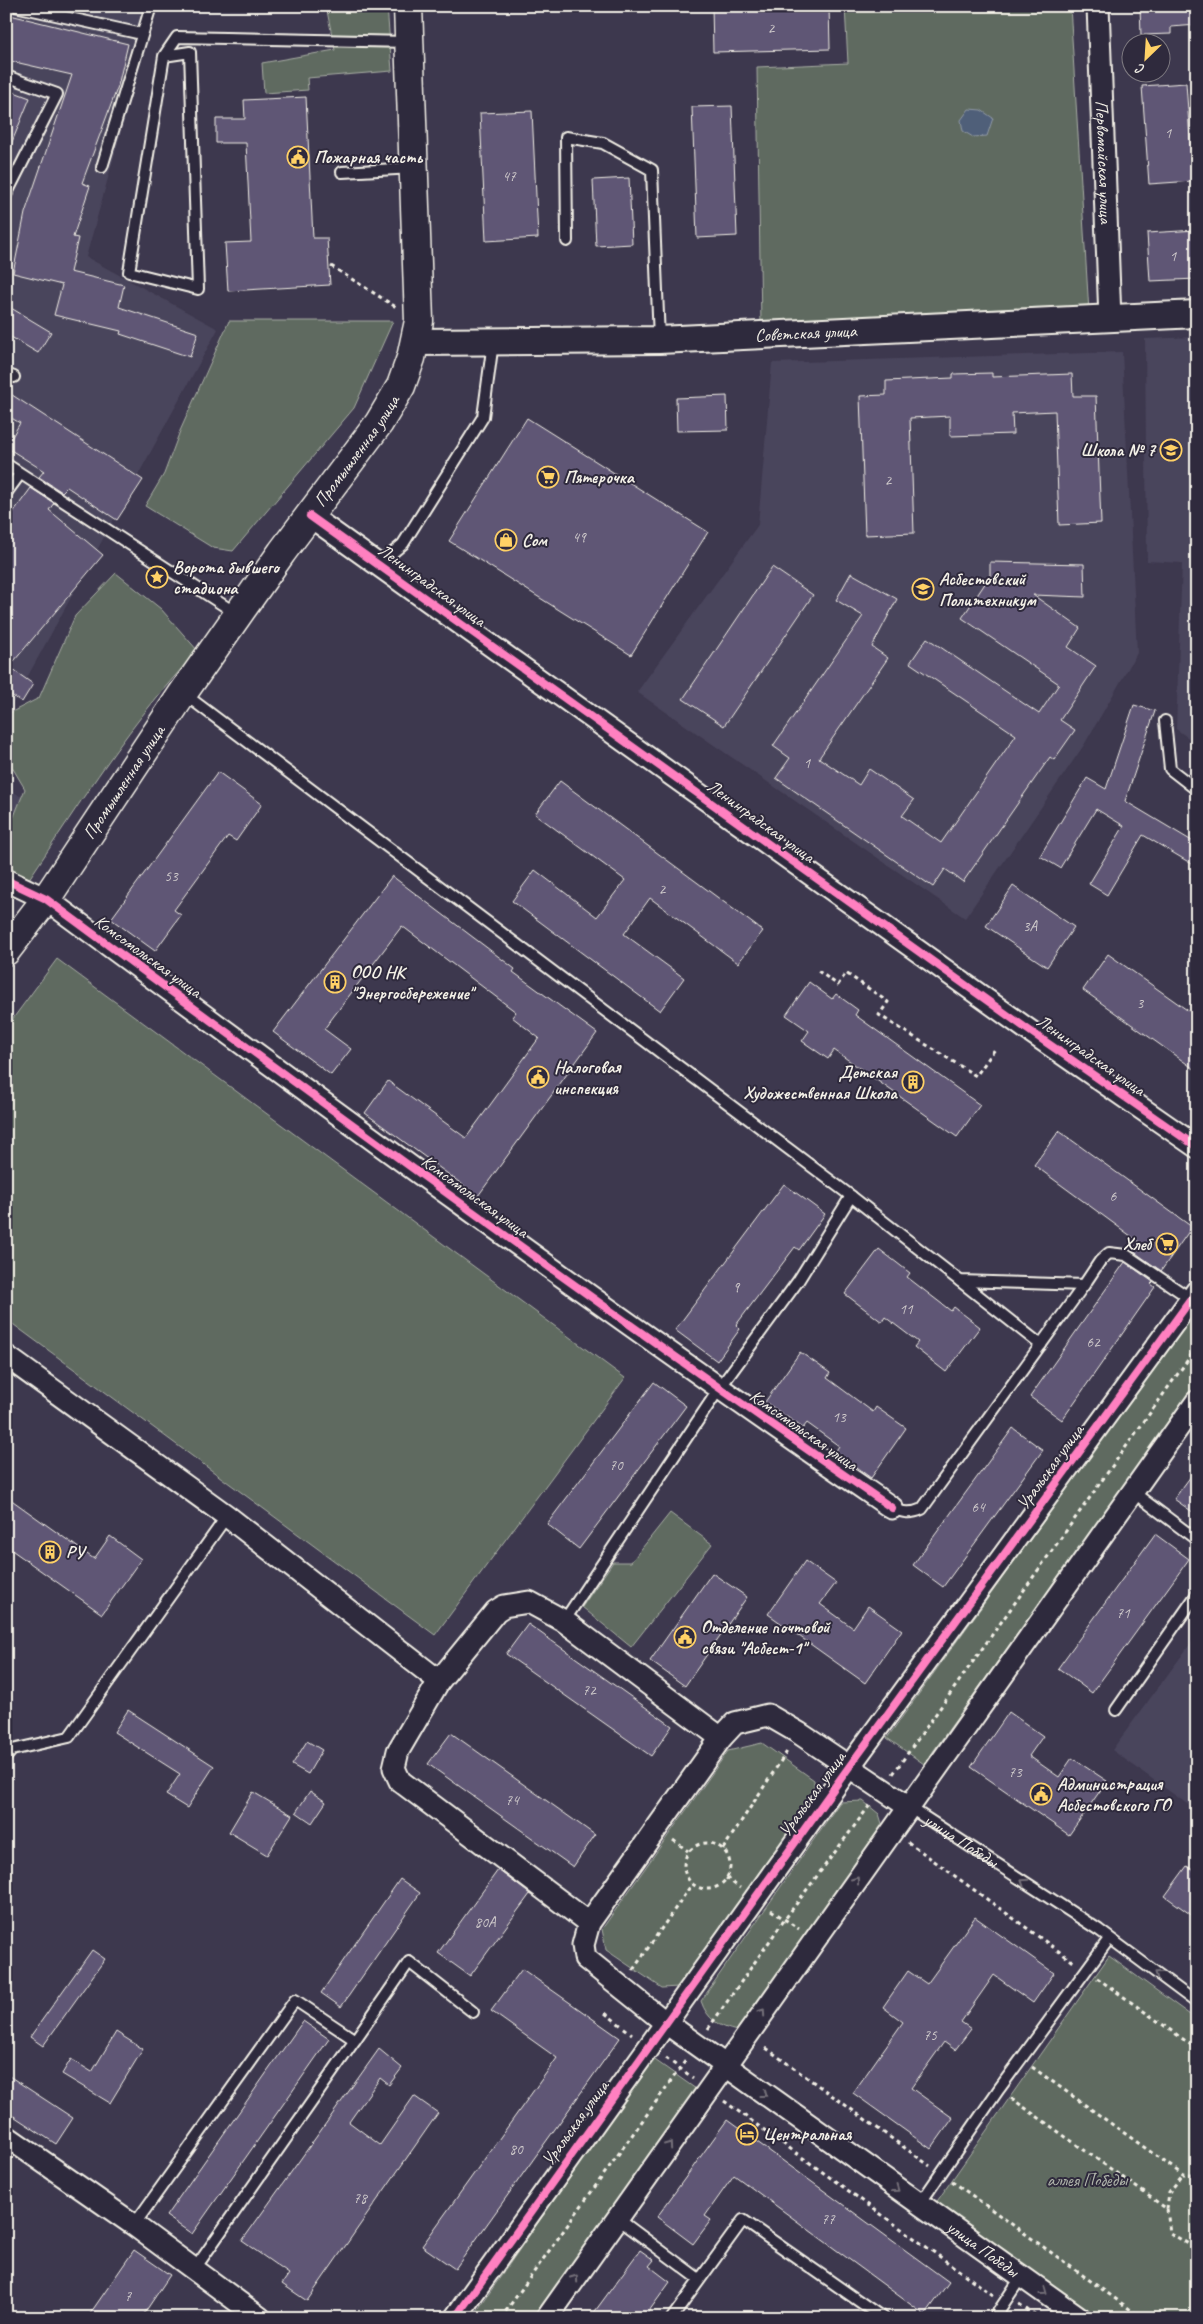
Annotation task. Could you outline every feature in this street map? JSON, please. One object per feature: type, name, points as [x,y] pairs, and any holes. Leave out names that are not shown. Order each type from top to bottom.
[{"type":"main road","name":"Промышленная улица","points":[[6,951],[46,899],[183,693],[238,615],[379,423],[401,386],[417,332],[414,168],[408,6]]},
{"type":"street","name":"Первомайская улица","points":[[1098,6],[1110,319]]},
{"type":"street","name":"Советская улица","points":[[417,332],[494,340],[658,340],[1197,314]]},
{"type":"street","name":"Ленинградская улица","points":[[310,516],[1027,1029],[1197,1147]]},
{"type":"street","name":"Комсомольская улица","points":[[6,880],[46,899],[477,1217],[719,1389],[892,1508]]},
{"type":"street","name":"Уральская улица","points":[[455,2318],[849,1767],[1194,1295]]},
{"type":"street","points":[[6,1356],[227,1516],[439,1681]]},
{"type":"street","points":[[547,2318],[1197,1401]]},
{"type":"street","points":[[589,1923],[400,1781],[394,1768],[398,1751],[439,1681],[496,1612],[504,1606],[529,1602],[564,1621],[721,1738]]},
{"type":"street","name":"улица Победы","points":[[909,1807],[799,1733],[768,1716],[735,1723],[721,1738],[589,1923],[583,1945],[585,1958],[620,1988],[666,2022],[919,2205],[1080,2318]]},
{"type":"street","points":[[6,2136],[134,2225],[260,2318]]},
{"type":"lane","points":[[15,6],[142,34]]},
{"type":"lane","points":[[102,167],[150,6]]},
{"type":"lane","points":[[164,56],[190,52],[198,289],[129,272],[164,56],[177,37],[409,42]]},
{"type":"lane","points":[[6,76],[56,94],[6,195]]},
{"type":"lane","points":[[567,241],[566,137],[603,144],[652,170],[658,340]]},
{"type":"lane","points":[[342,172],[414,168]]},
{"type":"lane","points":[[378,565],[403,544],[483,417],[494,340]]},
{"type":"lane","points":[[6,464],[238,615]]},
{"type":"lane","points":[[6,493],[20,474]]},
{"type":"lane","points":[[183,693],[851,1196],[1041,1345]]},
{"type":"lane","points":[[1165,721],[1170,769],[1197,790]]},
{"type":"lane","points":[[564,1621],[719,1389],[798,1281],[851,1196]]},
{"type":"lane","points":[[892,1508],[902,1513],[914,1513],[922,1509],[1100,1261],[1110,1253],[1126,1255],[1194,1295]]},
{"type":"lane","points":[[960,1280],[1084,1285]]},
{"type":"lane","points":[[1133,1492],[1197,1540]]},
{"type":"lane","points":[[6,1757],[12,1750],[69,1738],[227,1516]]},
{"type":"lane","points":[[1116,1710],[1197,1594]]},
{"type":"lane","name":"улица Победы","points":[[909,1807],[1109,1939],[1197,2003]]},
{"type":"lane","points":[[919,2205],[999,2089],[1109,1939]]},
{"type":"lane","points":[[194,2270],[410,1962],[473,2012]]},
{"type":"lane","points":[[134,2225],[295,2000],[355,2040]]},
{"type":"lane","points":[[617,2218],[699,2279]]},
{"type":"lane","points":[[672,2318],[743,2220],[883,2318]]},
{"type":"lane","points":[[994,2318],[1022,2276]]},
{"type":"path","points":[[331,266],[417,332]]},
{"type":"path","points":[[818,971],[838,985],[846,973],[888,1002],[879,1015],[976,1076],[995,1049]]},
{"type":"path","points":[[882,1790],[1197,1347]]},
{"type":"path","points":[[722,1849],[799,1733]]},
{"type":"path","points":[[908,1841],[1197,2050]]},
{"type":"path","points":[[709,1842],[722,1849],[730,1863],[726,1878],[714,1888],[707,1889],[692,1884],[687,1879],[683,1865],[688,1851],[694,1846],[709,1842]]},
{"type":"path","points":[[620,1988],[692,1884]]},
{"type":"path","points":[[606,2013],[648,2046],[1006,2300],[1039,2318]]},
{"type":"path","points":[[766,2048],[1142,2318]]},
{"type":"path","points":[[1021,2059],[1183,2176],[1197,2175]]},
{"type":"path","points":[[999,2089],[1167,2210]]},
{"type":"path","points":[[1183,2176],[1169,2192],[1167,2210],[1170,2233],[1197,2249]]},
{"type":"shaded area","points":[[6,6],[156,6],[86,257],[218,329],[6,716]]},
{"type":"shaded area","name":"Школа № 7","points":[[1197,337],[1197,744],[1176,729],[1182,563],[1147,561],[1145,339]]},
{"type":"shaded area","name":"Асбестовский Политехникум","points":[[1122,352],[1137,653],[1084,745],[965,918],[637,692],[758,525],[772,363]]},
{"type":"shaded area","points":[[6,787],[29,802],[6,834]]},
{"type":"shaded area","points":[[1197,1635],[1197,1811],[1112,1750]]},
{"type":"green space","points":[[326,6],[387,6],[392,71],[307,78],[308,90],[264,93],[262,63],[335,50]]},
{"type":"green space","points":[[845,6],[1070,6],[1089,312],[761,326],[757,67],[848,63]]},
{"type":"green space","points":[[229,321],[393,321],[354,408],[233,551],[213,548],[145,506],[164,474],[180,431]]},
{"type":"green space","points":[[116,573],[161,609],[198,651],[129,732],[29,879],[6,870],[6,836],[25,789],[6,757],[6,715],[39,698],[75,616]]},
{"type":"green space","points":[[57,959],[625,1378],[435,1635],[6,1319],[6,1028]]},
{"type":"green space","points":[[1197,1308],[1197,1384],[924,1764],[887,1738]]},
{"type":"green space","points":[[670,1513],[712,1544],[631,1647],[582,1607],[613,1562],[631,1562]]},
{"type":"green space","points":[[762,1743],[814,1780],[814,1804],[678,1987],[662,1988],[606,1950],[602,1929],[728,1751]]},
{"type":"green space","points":[[863,1801],[879,1814],[884,1830],[737,2031],[714,2021],[707,2013],[701,2001],[840,1802]]},
{"type":"green space","name":"аллея Победы","points":[[1109,1956],[1197,2020],[1197,2318],[1094,2318],[933,2207]]},
{"type":"green space","points":[[652,2058],[696,2089],[533,2318],[472,2318]]},
{"type":"water","points":[[969,109],[981,110],[993,118],[987,136],[973,137],[963,131],[961,120]]},
{"type":"building","points":[[712,6],[829,6],[830,49],[713,52]]},
{"type":"building","points":[[1140,6],[1197,6],[1197,25],[1171,27],[1171,34],[1170,32],[1141,32]]},
{"type":"building","points":[[6,14],[128,44],[118,86],[82,183],[90,186],[73,237],[78,238],[70,272],[124,285],[119,307],[198,333],[190,357],[120,334],[121,331],[54,315],[62,285],[13,273],[25,213],[72,75],[6,60]]},
{"type":"building","points":[[1186,83],[1193,181],[1149,184],[1142,86]]},
{"type":"building","points":[[6,89],[30,98],[7,154],[6,154]]},
{"type":"building","points":[[306,97],[313,238],[327,238],[330,285],[228,291],[225,243],[251,242],[246,143],[216,143],[216,119],[245,119],[244,100]]},
{"type":"building","points":[[732,106],[737,236],[697,238],[692,107]]},
{"type":"building","points":[[532,111],[538,238],[486,241],[480,113]]},
{"type":"building","points":[[629,178],[632,244],[596,246],[593,180]]},
{"type":"building","points":[[1197,230],[1197,279],[1150,281],[1147,233]]},
{"type":"building","points":[[6,305],[51,332],[38,353],[6,334]]},
{"type":"building","points":[[992,373],[992,377],[1072,374],[1073,396],[1096,396],[1101,523],[1059,525],[1055,411],[1012,413],[1013,434],[950,436],[950,416],[910,418],[914,533],[865,535],[860,396],[886,395],[886,381],[953,378],[953,374]]},
{"type":"building","points":[[6,391],[143,480],[117,520],[67,487],[62,492],[39,477],[44,471],[6,447],[20,423],[6,415]]},
{"type":"building","points":[[727,396],[728,430],[677,431],[676,398]]},
{"type":"building","points":[[527,418],[708,532],[631,655],[449,541]]},
{"type":"building","points":[[31,488],[54,503],[49,510],[103,555],[9,667],[33,684],[22,702],[6,692],[6,522]]},
{"type":"building","points":[[990,562],[1084,564],[1085,597],[1033,595],[1080,628],[1068,647],[1096,666],[1060,720],[1075,730],[1054,760],[1050,757],[963,882],[945,869],[933,887],[776,778],[790,758],[773,746],[863,616],[836,600],[851,573],[897,599],[872,647],[888,658],[819,758],[859,785],[869,769],[914,800],[902,816],[941,843],[1016,735],[910,663],[927,638],[1039,714],[1059,684],[962,618],[990,576]]},
{"type":"building","points":[[772,567],[813,595],[724,726],[683,699]]},
{"type":"building","points":[[1134,705],[1155,711],[1125,801],[1197,844],[1197,867],[1143,835],[1107,895],[1089,884],[1124,826],[1096,809],[1060,868],[1040,856],[1087,778],[1106,789]]},
{"type":"building","points":[[218,772],[262,804],[236,841],[228,836],[174,910],[181,915],[155,951],[111,919]]},
{"type":"building","points":[[560,781],[763,931],[738,963],[650,898],[624,934],[684,978],[660,1011],[512,901],[535,870],[597,917],[625,880],[535,814]]},
{"type":"building","points":[[392,876],[515,969],[513,972],[597,1033],[478,1196],[365,1113],[388,1081],[466,1138],[539,1038],[512,1017],[516,1012],[402,926],[324,1029],[351,1049],[331,1075],[273,1032]]},
{"type":"building","points":[[1013,886],[1074,927],[1047,967],[986,926]]},
{"type":"building","points":[[1108,954],[1197,1017],[1197,1071],[1083,990]]},
{"type":"building","name":"Детская Художественная Школа","points":[[809,982],[832,999],[836,994],[858,1010],[855,1015],[980,1105],[957,1137],[834,1050],[828,1059],[802,1041],[809,1031],[786,1015]]},
{"type":"building","points":[[1059,1131],[1192,1227],[1161,1271],[1133,1251],[1139,1242],[1034,1165]]},
{"type":"building","points":[[784,1184],[825,1214],[799,1250],[795,1247],[736,1325],[740,1329],[717,1361],[675,1330]]},
{"type":"building","points":[[879,1249],[910,1273],[907,1277],[951,1311],[954,1307],[980,1327],[946,1372],[914,1347],[918,1342],[885,1317],[882,1322],[845,1294]]},
{"type":"building","points":[[1125,1262],[1153,1282],[1151,1284],[1155,1287],[1062,1420],[1030,1397]]},
{"type":"building","points":[[800,1352],[830,1373],[827,1378],[873,1412],[876,1407],[906,1428],[871,1478],[835,1452],[839,1446],[807,1423],[803,1428],[765,1402]]},
{"type":"building","points":[[654,1382],[686,1406],[579,1549],[547,1524]]},
{"type":"building","points":[[1013,1428],[1043,1450],[943,1587],[913,1565]]},
{"type":"building","points":[[1197,1468],[1197,1515],[1174,1499]]},
{"type":"building","name":"РУ","points":[[6,1496],[94,1559],[110,1536],[141,1559],[102,1614],[6,1546]]},
{"type":"building","points":[[1155,1534],[1189,1559],[1092,1693],[1058,1668]]},
{"type":"building","points":[[805,1561],[836,1583],[820,1604],[853,1628],[868,1606],[902,1630],[865,1683],[768,1614]]},
{"type":"building","points":[[712,1573],[747,1597],[685,1686],[650,1661]]},
{"type":"building","points":[[528,1624],[672,1726],[651,1756],[506,1654]]},
{"type":"building","points":[[128,1710],[214,1766],[187,1808],[166,1795],[180,1774],[114,1732]]},
{"type":"building","points":[[1009,1712],[1043,1736],[1029,1756],[1059,1777],[1072,1758],[1107,1781],[1069,1835],[971,1767]]},
{"type":"building","points":[[451,1733],[595,1835],[573,1867],[428,1764]]},
{"type":"building","points":[[307,1741],[322,1750],[308,1774],[292,1765]]},
{"type":"building","points":[[310,1791],[326,1802],[312,1823],[296,1812]]},
{"type":"building","points":[[253,1792],[292,1815],[267,1855],[229,1832]]},
{"type":"building","points":[[1187,1866],[1197,1873],[1197,1919],[1165,1896]]},
{"type":"building","points":[[498,1870],[530,1894],[470,1976],[438,1953]]},
{"type":"building","points":[[400,1879],[420,1893],[341,2007],[321,1993]]},
{"type":"building","points":[[975,1917],[1054,1973],[1033,2003],[994,1975],[961,2022],[971,2029],[955,2050],[944,2042],[911,2088],[953,2118],[931,2149],[853,2093],[903,2022],[883,2007],[908,1971],[927,1984]]},
{"type":"building","points":[[92,1950],[105,1959],[43,2046],[30,2037]]},
{"type":"building","points":[[522,1969],[620,2038],[455,2269],[422,2246],[557,2058],[491,2011]]},
{"type":"building","points":[[303,2021],[329,2039],[192,2234],[166,2216]]},
{"type":"building","points":[[116,2032],[143,2049],[110,2103],[62,2074],[71,2059],[92,2072]]},
{"type":"building","points":[[379,2049],[402,2068],[389,2085],[380,2078],[349,2122],[380,2145],[414,2096],[438,2113],[307,2301],[282,2284],[289,2274],[242,2241]]},
{"type":"building","points":[[6,2074],[73,2118],[56,2144],[6,2111]]},
{"type":"building","points":[[727,2120],[949,2282],[925,2315],[734,2175],[705,2216],[711,2220],[693,2244],[657,2217]]},
{"type":"building","points":[[134,2250],[170,2275],[141,2318],[87,2318]]},
{"type":"building","points":[[640,2250],[654,2260],[649,2266],[670,2282],[644,2318],[590,2318]]},
{"type":"cycle path","points":[[310,516],[1027,1029],[1197,1147]]},
{"type":"cycle path","points":[[6,880],[46,899],[361,1131],[572,1283],[892,1508]]},
{"type":"cycle path","points":[[455,2318],[849,1767],[1197,1291]]},
{"type":"place","name":"Пожарная часть","points":[[298,157]]},
{"type":"place","name":"Школа № 7","points":[[1171,450]]},
{"type":"place","name":"Пятерочка","points":[[548,477]]},
{"type":"place","name":"Сом","points":[[506,540]]},
{"type":"place","name":"Ворота бывшего стадиона","points":[[157,577]]},
{"type":"place","name":"Асбестовский Политехникум","points":[[923,589]]},
{"type":"place","name":"ООО НК \"Энергосбережение\"","points":[[335,982]]},
{"type":"place","name":"Налоговая инспекция","points":[[538,1077]]},
{"type":"place","name":"Детская Художественная Школа","points":[[913,1082]]},
{"type":"place","name":"Хлеб","points":[[1167,1244]]},
{"type":"place","name":"РУ","points":[[50,1552]]},
{"type":"place","name":"Отделение почтовой связи \"Асбест-1\"","points":[[685,1637]]},
{"type":"place","name":"Администрация Асбестовского ГО","points":[[1041,1794]]},
{"type":"place","name":"Центральная","points":[[747,2134]]}]
